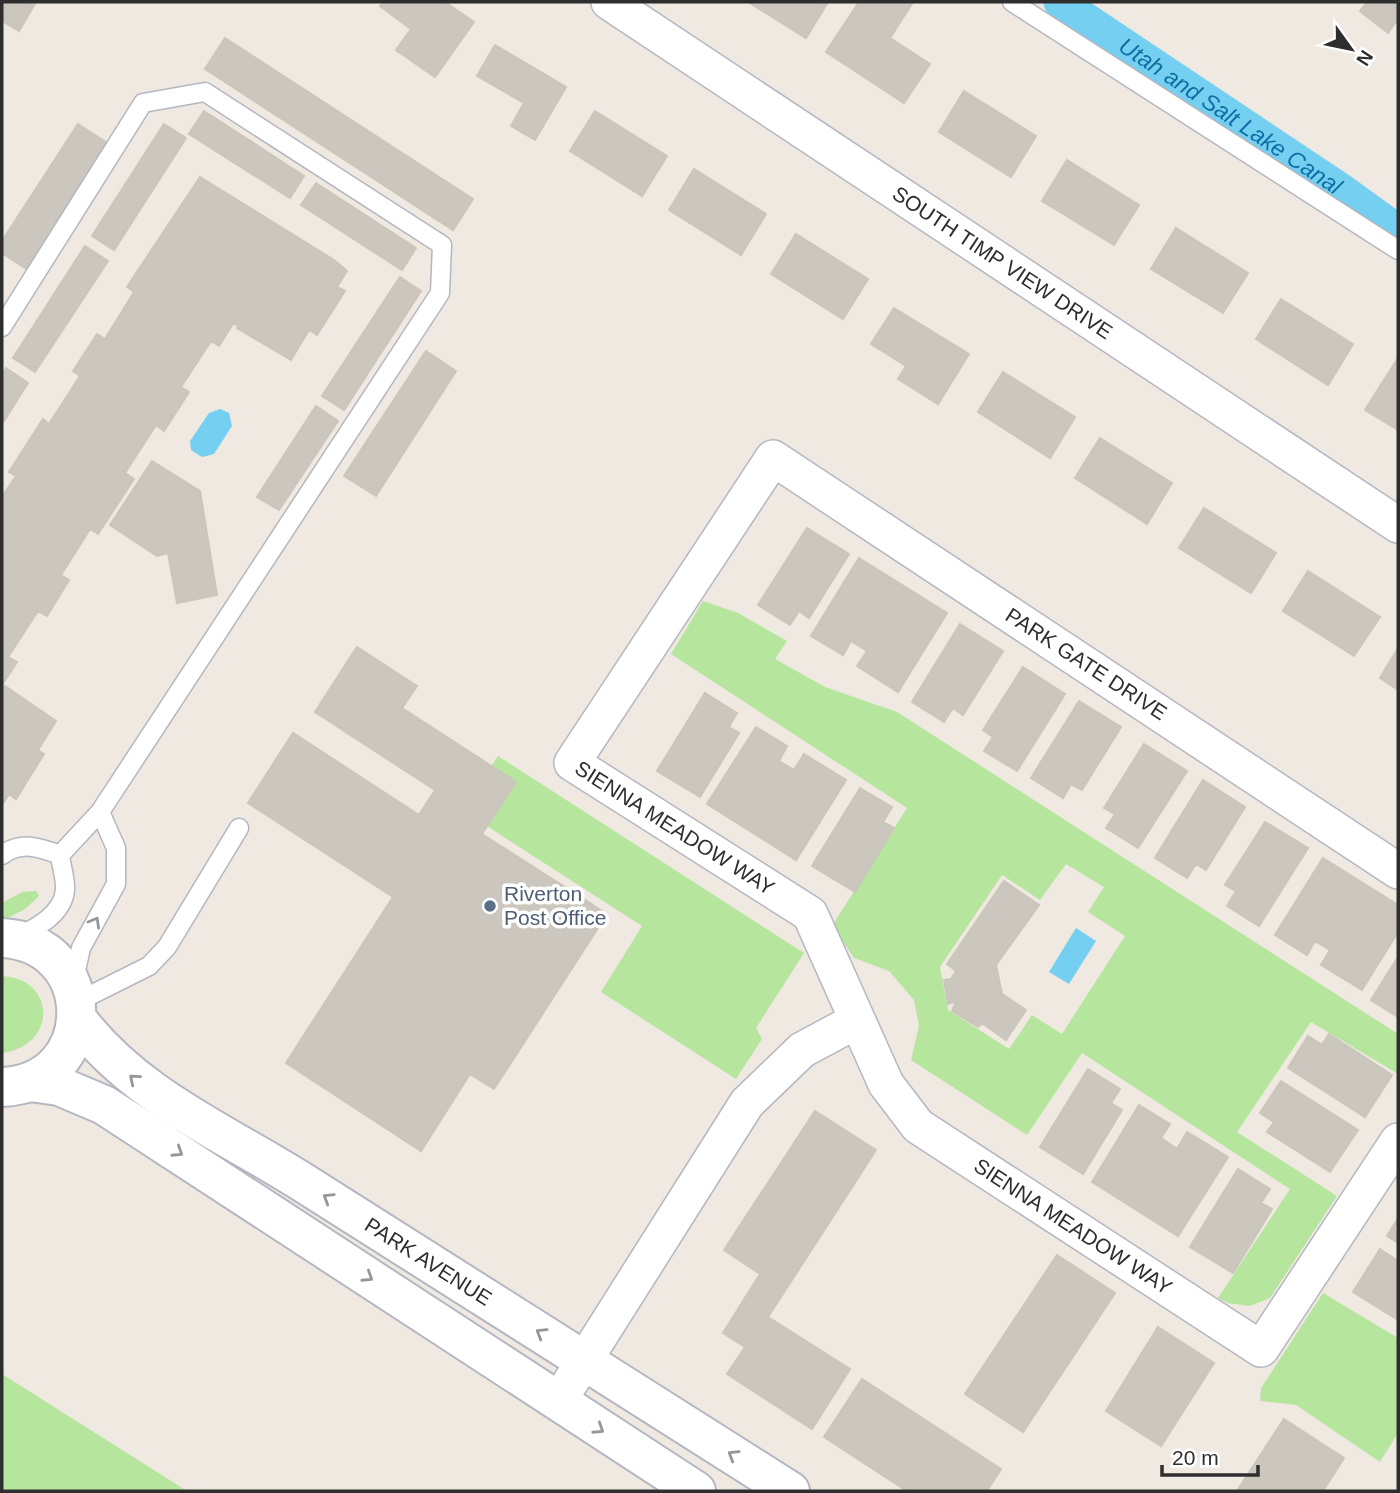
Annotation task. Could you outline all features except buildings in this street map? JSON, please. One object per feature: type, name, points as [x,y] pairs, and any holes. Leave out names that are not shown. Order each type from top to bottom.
[{"type":"street","name":"SOUTH TIMP VIEW DRIVE","points":[[609,2],[1398,525]]},
{"type":"street","name":"PARK GATE DRIVE","points":[[773,458],[1398,871]]},
{"type":"street","name":"SIENNA MEADOW WAY","points":[[773,458],[572,763],[810,914],[886,1084],[918,1126],[1261,1349],[1398,1140]]},
{"type":"street","name":"PARK AVENUE","points":[[8,938],[33,944],[50,954],[63,968],[75,1002],[100,1050],[140,1085],[267,1159],[790,1491]]},
{"type":"street","points":[[16,1085],[48,1072],[62,1058],[72,1040],[75,1002]]},
{"type":"street","points":[[558,1402],[582,1360],[747,1103],[802,1050],[856,1021]]},
{"type":"street","points":[[16,1085],[59,1086],[95,1099],[696,1491]]},
{"type":"lane","points":[[1012,2],[1398,250]]},
{"type":"lane","points":[[2,327],[143,103],[205,92],[442,245],[440,293],[100,812],[60,855]]},
{"type":"lane","points":[[75,1002],[81,948],[116,884],[116,848],[100,812]]},
{"type":"lane","points":[[75,1002],[149,966],[167,947],[239,828]]},
{"type":"lane","points":[[2,855],[11,848],[32,846],[60,855]]},
{"type":"lane","points":[[8,938],[39,926],[54,912],[65,890],[60,855]]},
{"type":"green space","points":[[703,601],[738,613],[787,641],[775,659],[825,687],[897,712],[1398,1034],[1398,1074],[1311,1022],[1237,1132],[1337,1196],[1270,1298],[1250,1306],[1228,1303],[1218,1298],[1290,1189],[1082,1053],[1027,1135],[911,1060],[919,1026],[914,1000],[889,971],[854,958],[832,926],[907,808],[671,654]],"holes":[[[1066,864],[1104,887],[1088,912],[1125,936],[1062,1034],[1032,1015],[1009,1049],[948,1010],[940,967],[1002,875],[1040,900]]]},
{"type":"green space","points":[[498,756],[804,953],[756,1028],[762,1039],[736,1079],[601,992],[642,926],[462,810]]},
{"type":"green space","points":[[36,891],[39,896],[25,909],[2,921],[2,903],[22,892]]},
{"type":"green space","points":[[2,976],[20,980],[33,988],[41,1000],[43,1013],[41,1026],[33,1038],[20,1048],[2,1053]]},
{"type":"green space","points":[[1323,1293],[1398,1338],[1398,1433],[1380,1462],[1296,1405],[1260,1401],[1261,1388]]},
{"type":"green space","points":[[2,1374],[187,1491],[2,1491]]},
{"type":"water","points":[[220,409],[229,413],[232,426],[214,454],[202,457],[191,450],[190,441],[209,413]]},
{"type":"water","points":[[1076,928],[1096,941],[1069,984],[1049,972]]},
{"type":"waterway","name":"Utah and Salt Lake Canal","points":[[1060,2],[1343,191],[1398,231]]},
{"type":"place","name":"Riverton Post Office","points":[[490,906]]}]
